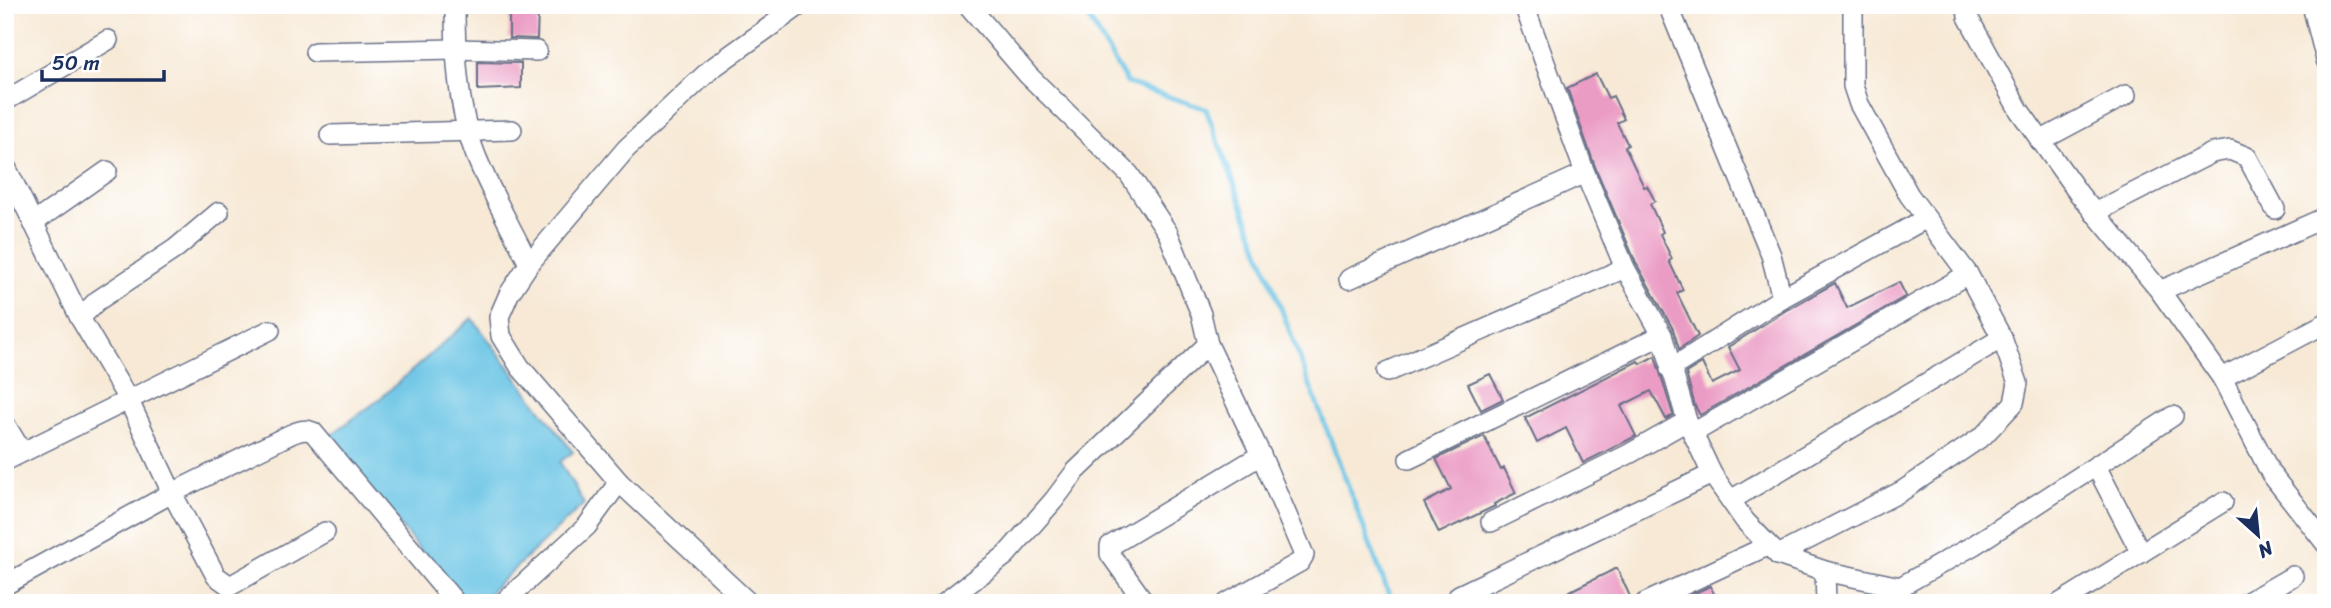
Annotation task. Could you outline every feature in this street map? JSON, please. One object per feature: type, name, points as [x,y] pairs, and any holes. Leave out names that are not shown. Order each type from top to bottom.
[{"type":"street","points":[[456,5],[455,49],[469,132],[478,162],[530,264]]},
{"type":"street","points":[[749,603],[619,482],[520,367],[501,336],[499,317],[509,294],[530,264],[626,149],[710,69],[800,5]]},
{"type":"street","points":[[968,5],[1028,75],[1129,174],[1168,233],[1201,314],[1208,344],[1261,455],[1304,558],[1227,603]]},
{"type":"street","points":[[1524,5],[1585,173],[1625,268],[1662,335],[1670,369],[1690,427],[1712,474],[1745,521],[1772,550],[1825,571],[1901,595],[2173,416]]},
{"type":"street","points":[[1668,5],[1771,255],[1782,298]]},
{"type":"street","points":[[1645,603],[1772,550],[1902,491],[1983,436],[2014,403],[2018,383],[2002,338],[1968,274],[1909,195],[1859,104],[1853,86],[1853,5]]},
{"type":"street","points":[[1966,5],[1968,18],[2019,110],[2094,213],[2160,291],[2222,378],[2271,474],[2326,544]]},
{"type":"street","points":[[2312,5],[2326,60]]},
{"type":"street","points":[[5,101],[108,40]]},
{"type":"street","points":[[315,52],[455,49],[537,51]]},
{"type":"street","points":[[2040,141],[2126,95]]},
{"type":"street","points":[[330,135],[512,130]]},
{"type":"street","points":[[2094,213],[2212,153],[2230,150],[2247,157],[2275,209]]},
{"type":"street","points":[[5,165],[80,318],[129,401],[172,493],[216,576],[230,586],[325,532]]},
{"type":"street","points":[[33,223],[107,171]]},
{"type":"street","points":[[1349,279],[1585,173]]},
{"type":"street","points":[[80,318],[97,301],[174,249],[219,212]]},
{"type":"street","points":[[2160,291],[2326,217]]},
{"type":"street","points":[[1670,369],[1782,298],[1925,219]]},
{"type":"street","points":[[1387,372],[1625,268]]},
{"type":"street","points":[[1491,522],[1690,427],[1968,274]]},
{"type":"street","points":[[2222,378],[2326,323]]},
{"type":"street","points":[[5,424],[14,456],[270,331]]},
{"type":"street","points":[[1409,459],[1662,335]]},
{"type":"street","points":[[1731,500],[2002,338]]},
{"type":"street","points":[[944,603],[1006,555],[1054,500],[1074,472],[1208,344]]},
{"type":"street","points":[[5,585],[172,493],[300,430],[313,432],[457,603]]},
{"type":"street","points":[[1145,603],[1110,554],[1110,546],[1261,455]]},
{"type":"street","points":[[2096,466],[2141,553]]},
{"type":"street","points":[[1459,595],[1712,474]]},
{"type":"street","points":[[503,603],[587,526],[619,482]]},
{"type":"street","points":[[2060,603],[2223,502]]},
{"type":"street","points":[[1825,571],[1826,603]]},
{"type":"street","points":[[2246,603],[2293,576]]},
{"type":"water","points":[[472,318],[573,452],[560,462],[584,504],[478,603],[463,603],[328,437],[376,402]]},
{"type":"building","points":[[509,11],[538,11],[537,39],[509,38]]},
{"type":"building","points":[[478,62],[521,63],[521,88],[478,90]]},
{"type":"building","points":[[1596,74],[1608,98],[1613,96],[1624,119],[1617,123],[1628,145],[1625,147],[1644,187],[1647,186],[1655,201],[1650,204],[1672,259],[1669,261],[1683,290],[1677,293],[1698,336],[1679,349],[1673,329],[1636,263],[1596,169],[1567,88]]},
{"type":"building","points":[[1899,282],[1906,296],[1700,415],[1686,373],[1702,363],[1712,384],[1740,370],[1728,347],[1835,283],[1847,308]]},
{"type":"building","points":[[1655,356],[1673,415],[1666,419],[1651,391],[1621,406],[1636,436],[1583,463],[1566,428],[1537,443],[1525,418],[1638,361],[1640,364]]},
{"type":"building","points":[[1490,374],[1503,399],[1481,410],[1468,384]]},
{"type":"building","points":[[1484,436],[1516,493],[1439,533],[1424,503],[1451,489],[1436,459]]},
{"type":"building","points":[[1617,568],[1633,603],[1547,603],[1576,588]]},
{"type":"building","points":[[1710,586],[1719,603],[1674,603]]},
{"type":"waterway","points":[[1081,5],[1127,83],[1206,109],[1392,603]]}]
